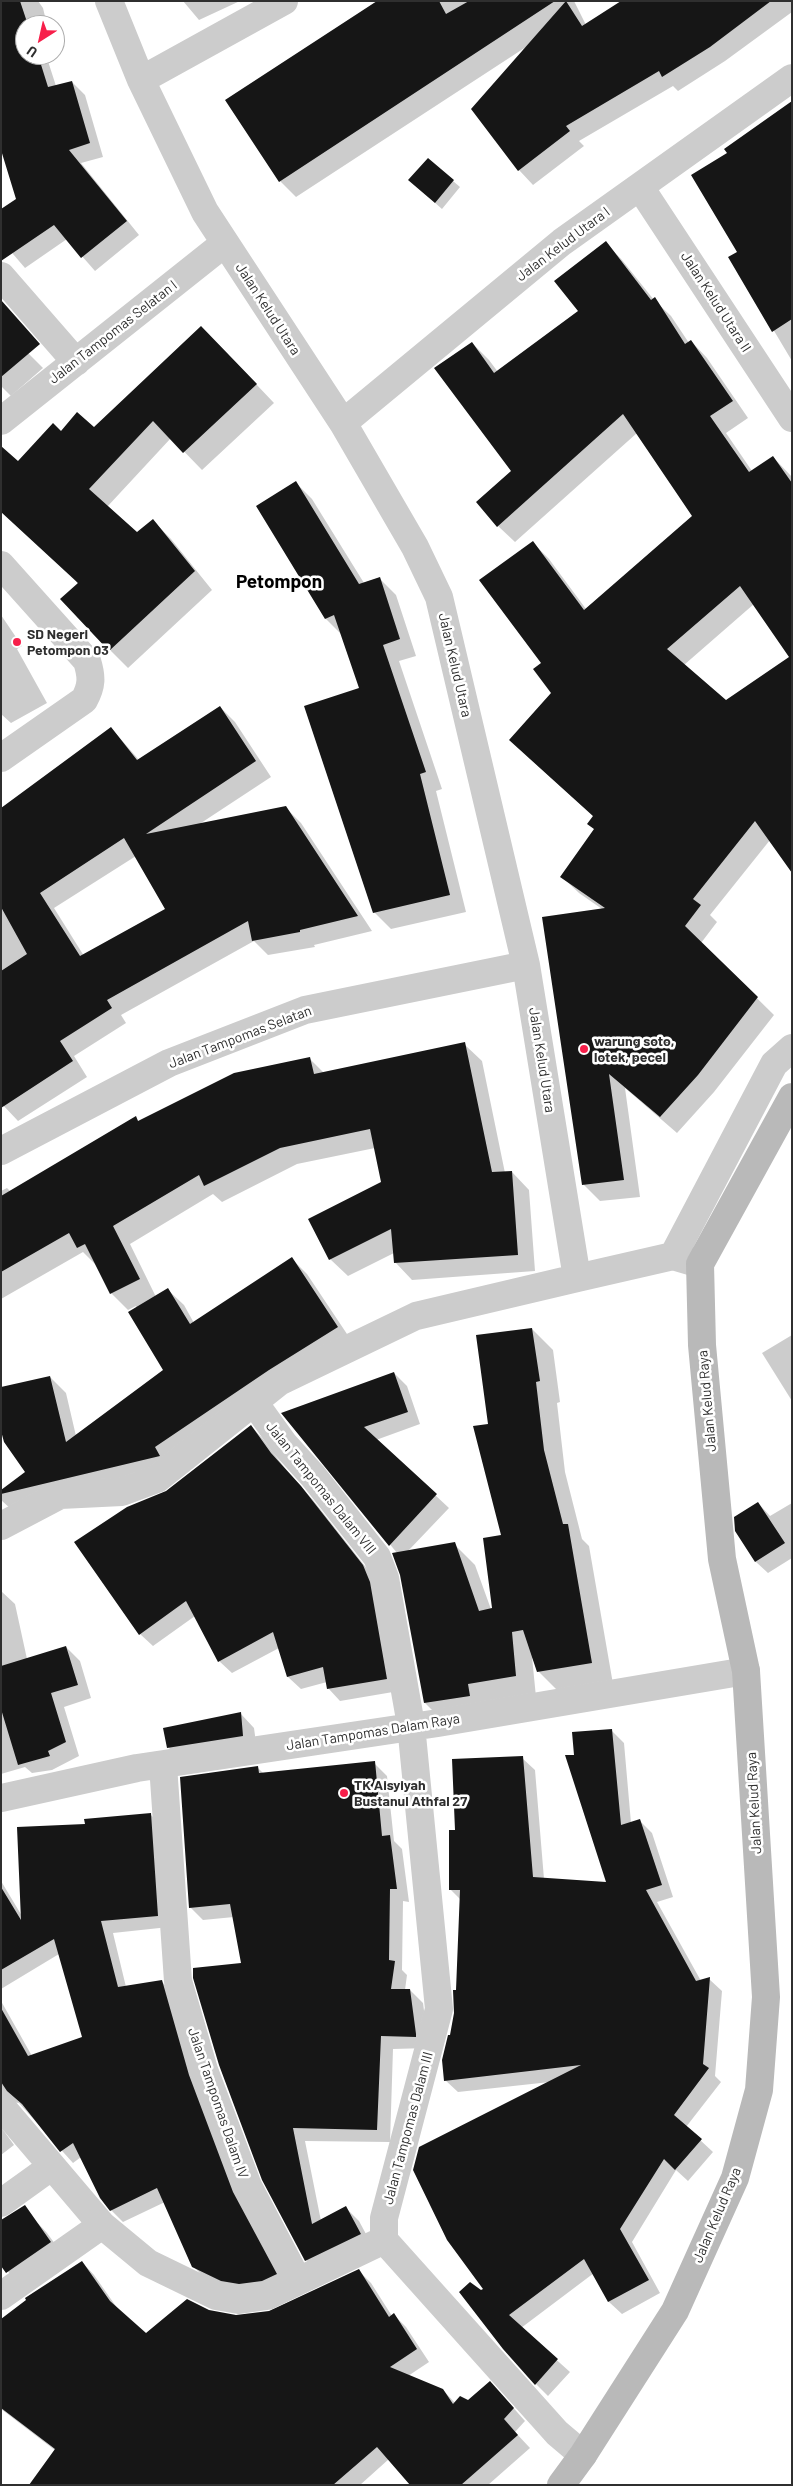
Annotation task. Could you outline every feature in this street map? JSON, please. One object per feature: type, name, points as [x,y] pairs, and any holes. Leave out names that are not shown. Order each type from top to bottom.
[{"type":"main road","points":[[700,1264],[792,1097]]},
{"type":"main road","name":"Jalan Kelud Raya","points":[[561,2485],[675,2311],[736,2178],[759,2090],[766,1997],[746,1671],[722,1559],[702,1345],[700,1264]]},
{"type":"street","name":"Jalan Kelud Utara","points":[[109,1],[141,80],[205,212],[343,422],[415,547],[439,596],[526,965],[577,1278]]},
{"type":"street","points":[[141,80],[284,1]]},
{"type":"street","name":"Jalan Kelud Utara I","points":[[343,422],[562,242],[792,78]]},
{"type":"street","name":"Jalan Kelud Utara II","points":[[640,187],[792,418]]},
{"type":"street","name":"Jalan Tampomas Selatan I","points":[[1,421],[225,244]]},
{"type":"street","points":[[1,276],[76,362]]},
{"type":"street","points":[[1,565],[88,662],[91,676],[91,688],[84,700],[1,758]]},
{"type":"street","name":"Jalan Tampomas Selatan","points":[[1,1151],[169,1063],[305,1010],[526,965]]},
{"type":"street","points":[[673,1256],[774,1064],[792,1048]]},
{"type":"street","points":[[1,1526],[60,1495],[122,1492],[158,1479],[279,1382],[416,1316],[673,1256],[700,1264]]},
{"type":"street","name":"Jalan Tampomas Dalam VIII","points":[[253,1401],[284,1444],[313,1476],[377,1557],[385,1578],[411,1725]]},
{"type":"street","name":"Jalan Tampomas Dalam Raya","points":[[1,1798],[137,1768],[411,1725],[438,1723],[746,1671]]},
{"type":"street","name":"Jalan Tampomas Dalam III","points":[[384,2240],[384,2218],[439,2009],[411,1725]]},
{"type":"street","name":"Jalan Tampomas Dalam IV","points":[[163,1765],[178,1980],[204,2070],[248,2186],[298,2281]]},
{"type":"street","points":[[1,2106],[102,2225],[148,2263],[216,2296],[239,2300],[267,2296],[384,2240],[557,2433],[583,2454]]},
{"type":"street","points":[[1,2203],[51,2167]]},
{"type":"street","points":[[1,2296],[102,2225]]},
{"type":"building","points":[[1,1],[20,1],[25,15],[15,15],[15,65],[41,65],[48,87],[72,81],[90,143],[69,150],[127,221],[81,258],[54,225],[1,261],[1,209],[16,199],[1,150]]},
{"type":"building","points":[[377,1],[439,1],[446,14],[469,1],[555,1],[279,182],[225,100]]},
{"type":"building","points":[[566,1],[582,26],[621,1],[771,1],[710,47],[662,77],[659,71],[566,126],[570,131],[518,171],[471,109]]},
{"type":"building","points":[[792,101],[792,319],[772,332],[728,257],[737,252],[691,175],[727,153],[724,149]]},
{"type":"building","points":[[428,158],[454,180],[435,203],[408,180]]},
{"type":"building","points":[[606,241],[651,300],[655,297],[685,344],[691,340],[733,401],[710,416],[749,472],[773,456],[792,483],[792,873],[755,821],[693,899],[701,905],[685,926],[758,997],[698,1075],[660,1117],[609,1074],[624,1180],[582,1185],[542,917],[605,908],[560,877],[594,829],[587,824],[593,816],[509,740],[551,693],[533,669],[541,663],[479,580],[533,541],[584,610],[692,516],[623,414],[497,527],[476,502],[511,471],[434,368],[472,342],[494,373],[578,311],[554,281]],"holes":[[[740,586],[789,657],[726,700],[667,649]]]},
{"type":"building","points":[[1,300],[40,344],[1,377]]},
{"type":"building","points":[[201,326],[257,384],[183,453],[153,421],[89,489],[137,532],[153,519],[195,571],[109,651],[60,599],[78,583],[1,512],[1,446],[18,461],[53,423],[61,431],[77,412],[94,427]]},
{"type":"building","points":[[296,481],[359,584],[380,577],[400,639],[383,645],[426,772],[420,774],[450,895],[373,913],[304,706],[359,688],[334,615],[325,619],[256,506]]},
{"type":"building","points":[[220,706],[256,761],[146,834],[286,806],[358,916],[300,930],[300,932],[252,941],[248,921],[107,1000],[112,1008],[60,1041],[73,1061],[1,1108],[1,971],[27,954],[1,907],[1,808],[111,727],[137,760]],"holes":[[[124,838],[165,909],[80,956],[40,893]]]},
{"type":"building","points":[[465,1042],[492,1172],[512,1171],[518,1255],[394,1263],[391,1229],[329,1260],[308,1219],[381,1182],[370,1129],[280,1148],[204,1186],[199,1175],[113,1226],[140,1279],[110,1294],[85,1244],[77,1248],[69,1233],[1,1272],[1,1196],[136,1116],[138,1121],[234,1073],[310,1057],[314,1074]]},
{"type":"building","points":[[292,1257],[338,1327],[269,1370],[155,1447],[160,1456],[1,1494],[1,1490],[25,1472],[4,1442],[1,1431],[1,1387],[50,1376],[66,1442],[163,1370],[128,1312],[168,1288],[190,1324]]},
{"type":"building","points":[[532,1328],[540,1381],[536,1382],[544,1450],[563,1524],[568,1524],[592,1663],[537,1672],[523,1630],[512,1632],[516,1676],[468,1684],[470,1696],[424,1703],[400,1575],[392,1553],[455,1542],[479,1611],[492,1608],[483,1538],[501,1535],[473,1426],[488,1424],[476,1335]]},
{"type":"building","points":[[394,1372],[408,1412],[364,1427],[437,1494],[389,1546],[281,1413]]},
{"type":"building","points":[[251,1425],[271,1453],[301,1486],[363,1565],[370,1582],[387,1679],[327,1689],[323,1667],[287,1677],[273,1632],[218,1662],[186,1601],[139,1635],[74,1542],[127,1507],[166,1491]]},
{"type":"building","points":[[758,1502],[785,1543],[755,1562],[735,1531],[734,1517]]},
{"type":"building","points":[[66,1646],[78,1685],[51,1693],[66,1742],[48,1751],[50,1756],[18,1765],[1,1709],[1,1666]]},
{"type":"building","points":[[241,1712],[243,1736],[167,1748],[163,1728]]},
{"type":"building","points":[[612,1729],[621,1825],[640,1819],[662,1885],[646,1890],[696,1981],[710,1977],[703,2064],[709,2068],[674,2115],[702,2139],[675,2170],[664,2159],[620,2229],[649,2280],[608,2302],[584,2259],[509,2315],[558,2359],[535,2385],[503,2349],[459,2292],[470,2282],[481,2290],[483,2289],[447,2240],[413,2170],[419,2147],[581,2065],[444,2081],[442,2060],[448,2035],[450,2035],[454,2013],[453,1990],[456,1990],[460,1890],[449,1890],[449,1830],[455,1830],[452,1759],[523,1756],[533,1877],[606,1882],[565,1755],[574,1755],[572,1732]]},
{"type":"building","points":[[375,1761],[382,1836],[390,1835],[397,1889],[390,1889],[389,1960],[395,1961],[391,1989],[410,1989],[416,2037],[381,2036],[377,2130],[293,2128],[312,2224],[346,2206],[361,2234],[305,2261],[262,2180],[219,2065],[193,1978],[193,1968],[241,1963],[230,1904],[189,1908],[180,1777],[258,1766],[259,1773]]},
{"type":"building","points":[[151,1813],[158,1916],[101,1921],[118,1987],[162,1980],[189,2075],[233,2192],[277,2274],[262,2281],[239,2284],[221,2281],[192,2267],[157,2188],[110,2211],[100,2198],[73,2143],[60,2152],[22,2104],[7,2091],[1,2082],[1,2008],[28,2056],[82,2037],[54,1939],[1,1970],[1,1887],[21,1920],[17,1827],[85,1824],[84,1819]]},
{"type":"building","points":[[25,2205],[51,2242],[6,2273],[1,2266],[1,2220]]},
{"type":"building","points":[[82,2261],[110,2301],[146,2333],[187,2299],[209,2310],[236,2315],[269,2311],[359,2269],[389,2317],[394,2313],[417,2349],[390,2367],[443,2389],[453,2404],[460,2396],[468,2400],[490,2381],[514,2408],[504,2419],[518,2435],[461,2485],[410,2485],[377,2447],[333,2485],[29,2485],[55,2449],[1,2408],[1,2319],[26,2300],[25,2298]]},
{"type":"place","name":"SD Negeri Petompon 03","points":[[17,642]]},
{"type":"place","name":"warung soto, lotek, pecel","points":[[584,1049]]},
{"type":"place","name":"TK Aisyiyah Bustanul Athfal 27","points":[[344,1793]]},
{"type":"district","name":"Petompon","points":[[279,582]]}]
